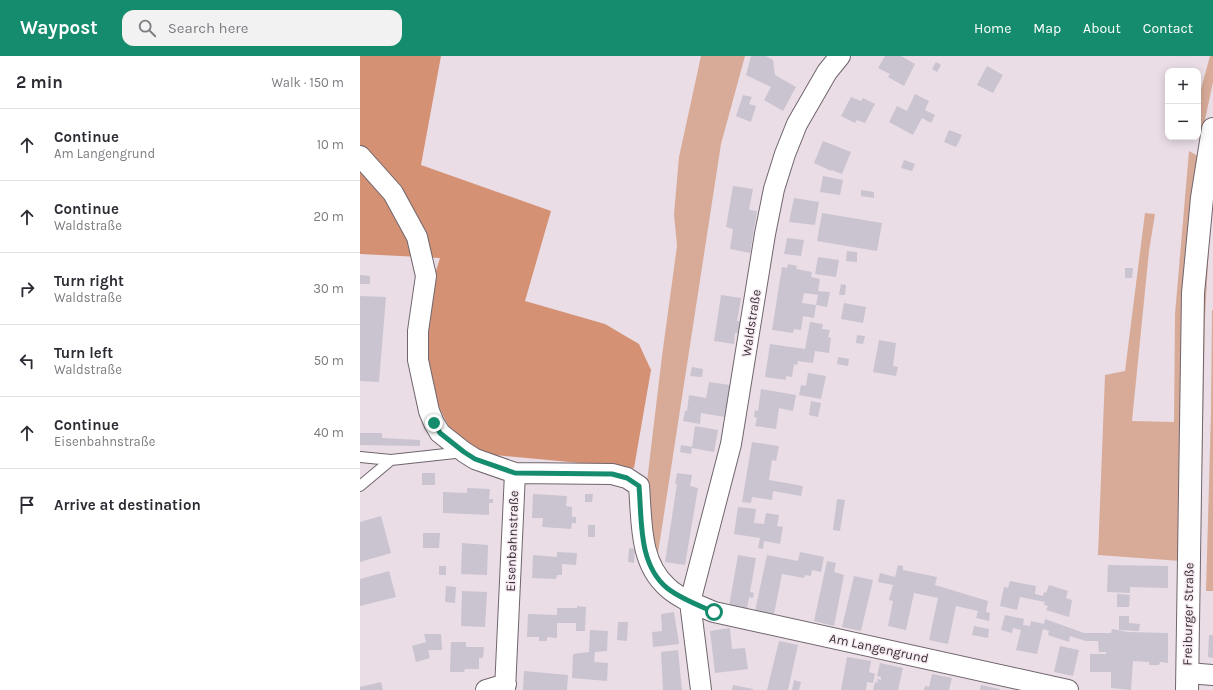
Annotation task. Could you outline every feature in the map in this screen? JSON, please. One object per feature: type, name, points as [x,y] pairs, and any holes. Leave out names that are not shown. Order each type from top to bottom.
[{"type":"street","name":"Waldstraße","points":[[701,690],[690,602],[731,444],[765,234],[774,189],[785,154],[797,124],[827,72],[840,56]]},
{"type":"street","name":"Freiburger Straße","points":[[1187,682],[1193,294],[1202,198],[1213,129]]},
{"type":"street","name":"Eisenbahnstraße","points":[[360,156],[394,193],[417,237],[426,276],[418,331],[418,360],[428,411],[440,433],[464,452],[475,459],[515,473],[505,687],[486,690]]},
{"type":"street","points":[[515,473],[612,474],[627,478],[639,486],[644,548],[652,570],[667,588],[690,602]]},
{"type":"street","name":"Am Langengrund","points":[[690,602],[714,612],[1068,690]]},
{"type":"street","points":[[1187,682],[1213,675]]},
{"type":"lane","points":[[360,457],[391,460],[464,452]]},
{"type":"lane","points":[[360,486],[391,460]]},
{"type":"shaded area","points":[[360,56],[441,56],[421,165],[551,211],[525,301],[605,324],[639,344],[651,370],[634,468],[484,454],[449,427],[431,391],[424,347],[428,296],[440,258],[360,254]]},
{"type":"shaded area","points":[[701,56],[745,56],[721,144],[658,553],[653,552],[646,490],[677,246],[674,214],[679,157]]},
{"type":"shaded area","points":[[1210,56],[1213,56],[1213,82],[1201,135],[1201,104],[1201,89]]},
{"type":"shaded area","points":[[1189,151],[1198,156],[1181,561],[1098,555],[1105,375],[1125,371],[1145,213],[1155,214],[1149,251],[1132,421],[1174,422],[1175,314]]},
{"type":"shaded area","points":[[1210,225],[1205,319],[1200,583],[1196,579],[1201,303]]},
{"type":"shaded area","points":[[1212,310],[1213,591],[1206,591],[1211,412]]},
{"type":"building","points":[[751,56],[766,56],[773,60],[775,75],[796,87],[783,111],[764,100],[771,87],[746,75]]},
{"type":"building","points":[[885,56],[901,56],[915,64],[904,86],[888,77],[890,74],[878,68]]},
{"type":"building","points":[[936,62],[941,65],[937,72],[932,69]]},
{"type":"building","points":[[987,66],[1003,75],[993,93],[977,85]]},
{"type":"building","points":[[915,94],[929,101],[925,110],[935,115],[931,123],[922,118],[913,135],[889,122],[897,106],[907,111]]},
{"type":"building","points":[[743,95],[752,97],[749,104],[756,106],[751,122],[736,116]]},
{"type":"building","points":[[851,97],[861,101],[863,98],[875,104],[865,123],[857,120],[855,123],[841,116]]},
{"type":"building","points":[[949,130],[962,135],[956,147],[944,142]]},
{"type":"building","points":[[823,141],[851,152],[842,174],[832,170],[831,171],[814,163]]},
{"type":"building","points":[[904,160],[915,164],[912,171],[901,168]]},
{"type":"building","points":[[823,176],[843,180],[840,195],[820,192]]},
{"type":"building","points":[[733,186],[753,189],[749,210],[757,211],[750,253],[730,249],[733,229],[726,227]]},
{"type":"building","points":[[861,190],[874,192],[874,198],[861,196]]},
{"type":"building","points":[[794,198],[819,202],[815,225],[789,222]]},
{"type":"building","points":[[822,213],[882,223],[877,251],[817,241]]},
{"type":"building","points":[[787,238],[804,240],[801,256],[784,254]]},
{"type":"building","points":[[847,251],[857,252],[857,262],[846,261]]},
{"type":"building","points":[[818,257],[839,260],[836,277],[815,274]]},
{"type":"building","points":[[788,264],[797,266],[796,269],[812,272],[811,277],[820,279],[818,291],[830,292],[827,307],[816,305],[814,318],[803,316],[801,330],[794,329],[793,333],[772,330],[782,267],[787,268]],"holes":[[[804,293],[818,295],[816,305],[802,303]]]},
{"type":"building","points":[[1125,268],[1133,268],[1132,278],[1125,278]]},
{"type":"building","points":[[360,275],[370,276],[370,284],[360,284]]},
{"type":"building","points":[[841,284],[846,285],[845,295],[839,295]]},
{"type":"building","points":[[721,295],[741,298],[737,321],[740,321],[738,333],[735,333],[734,344],[714,341]]},
{"type":"building","points":[[360,296],[386,297],[379,382],[360,381]]},
{"type":"building","points":[[844,303],[866,307],[863,323],[841,319]]},
{"type":"building","points":[[810,322],[823,324],[822,329],[830,330],[828,337],[831,338],[829,353],[815,351],[813,363],[798,361],[797,365],[794,364],[792,377],[786,376],[786,380],[765,377],[770,344],[805,349]]},
{"type":"building","points":[[857,335],[865,336],[863,344],[856,343]]},
{"type":"building","points":[[879,340],[896,343],[893,366],[898,367],[896,376],[873,372]]},
{"type":"building","points":[[838,357],[849,359],[848,366],[837,364]]},
{"type":"building","points":[[692,367],[703,369],[702,377],[690,376]]},
{"type":"building","points":[[808,373],[826,376],[821,399],[799,395],[801,385],[806,386]]},
{"type":"building","points":[[709,382],[730,385],[725,417],[701,413],[700,424],[683,421],[685,411],[687,411],[689,395],[706,398]]},
{"type":"building","points":[[761,389],[796,395],[793,411],[779,408],[776,429],[755,426],[757,418],[754,417],[755,410],[758,411]]},
{"type":"building","points":[[811,401],[821,403],[818,417],[809,415]]},
{"type":"building","points":[[695,426],[718,430],[714,452],[692,448],[691,454],[680,452],[681,445],[692,447]]},
{"type":"building","points":[[360,433],[382,433],[382,438],[420,440],[420,446],[360,445]]},
{"type":"building","points":[[752,442],[779,446],[776,461],[772,460],[769,480],[803,486],[801,496],[773,491],[772,500],[752,497],[751,503],[742,502]]},
{"type":"building","points":[[422,473],[435,473],[435,485],[422,485]]},
{"type":"building","points":[[677,473],[692,475],[690,486],[698,488],[685,565],[665,562],[677,484],[675,484]]},
{"type":"building","points":[[467,488],[490,489],[489,499],[493,499],[493,503],[489,503],[489,515],[443,513],[443,492],[467,493]]},
{"type":"building","points":[[533,494],[567,496],[566,506],[572,507],[572,517],[576,517],[576,523],[572,523],[571,529],[542,527],[543,518],[532,518]]},
{"type":"building","points":[[585,494],[593,494],[592,502],[585,502]]},
{"type":"building","points":[[837,499],[845,500],[840,531],[833,530]]},
{"type":"building","points":[[738,507],[756,509],[754,523],[764,524],[766,513],[779,515],[777,526],[783,527],[780,544],[764,541],[763,549],[758,548],[760,538],[734,534]]},
{"type":"building","points":[[381,516],[391,553],[360,562],[360,522]]},
{"type":"building","points":[[588,525],[595,525],[595,537],[588,537]]},
{"type":"building","points":[[423,533],[440,533],[439,548],[423,548]]},
{"type":"building","points":[[462,543],[488,545],[487,575],[461,574]]},
{"type":"building","points":[[629,548],[635,549],[634,563],[628,562]]},
{"type":"building","points":[[557,552],[577,553],[576,565],[562,564],[562,575],[557,575],[556,579],[532,578],[533,555],[557,557]]},
{"type":"building","points":[[800,552],[824,557],[821,572],[812,570],[811,576],[805,575],[804,578],[782,574],[774,614],[755,611],[767,555],[798,561]]},
{"type":"building","points":[[738,555],[756,558],[750,592],[754,593],[753,598],[749,597],[747,609],[729,606]]},
{"type":"building","points":[[827,561],[836,563],[834,572],[844,575],[834,626],[814,621]]},
{"type":"building","points":[[898,565],[903,566],[903,570],[937,577],[935,585],[988,601],[986,612],[990,613],[989,621],[976,618],[978,611],[956,606],[948,644],[929,640],[938,598],[914,593],[906,630],[888,626],[893,601],[889,600],[893,585],[878,582],[880,573],[895,577]]},
{"type":"building","points":[[1108,565],[1168,566],[1168,588],[1130,587],[1130,593],[1107,592]]},
{"type":"building","points":[[439,566],[446,566],[446,575],[439,575]]},
{"type":"building","points":[[389,571],[396,597],[360,606],[360,579]]},
{"type":"building","points":[[854,576],[873,580],[861,631],[842,627]]},
{"type":"building","points":[[1010,581],[1036,586],[1035,594],[1043,596],[1049,585],[1068,591],[1066,598],[1072,600],[1069,617],[1046,610],[1048,606],[1044,605],[1045,602],[1020,597],[1017,610],[1000,606],[1004,587],[1008,588]]},
{"type":"building","points":[[446,586],[456,587],[455,603],[445,602]]},
{"type":"building","points":[[462,591],[487,592],[485,627],[461,626]]},
{"type":"building","points":[[1117,594],[1130,595],[1129,607],[1117,607]]},
{"type":"building","points":[[577,606],[586,607],[585,631],[576,631],[576,623],[557,623],[557,638],[547,637],[547,641],[539,641],[539,637],[527,637],[528,614],[557,615],[557,608],[577,608]]},
{"type":"building","points":[[674,612],[679,644],[653,647],[652,632],[662,631],[661,614]]},
{"type":"building","points":[[1005,615],[1024,619],[1023,625],[1030,626],[1031,621],[1044,624],[1045,619],[1084,633],[1111,633],[1112,629],[1128,632],[1168,633],[1168,663],[1160,662],[1159,665],[1149,665],[1149,662],[1133,661],[1131,690],[1111,688],[1111,672],[1090,672],[1090,654],[1106,654],[1106,652],[1099,652],[1098,641],[1086,641],[1070,636],[1069,642],[1048,635],[1049,631],[1043,629],[1037,654],[1016,650],[1021,630],[1013,628],[1012,633],[1001,630]]},
{"type":"building","points":[[1119,616],[1129,616],[1129,623],[1140,624],[1139,631],[1119,630]]},
{"type":"building","points":[[618,622],[628,622],[627,641],[617,640]]},
{"type":"building","points":[[974,626],[989,629],[988,638],[972,635]]},
{"type":"building","points":[[730,628],[732,649],[745,648],[748,669],[715,673],[710,631]]},
{"type":"building","points":[[590,630],[608,631],[607,651],[595,652],[594,662],[608,663],[607,681],[572,678],[573,654],[589,652]]},
{"type":"building","points":[[424,634],[441,634],[442,650],[428,650],[430,658],[416,662],[412,646],[426,642]]},
{"type":"building","points":[[1209,635],[1213,635],[1213,658],[1208,657]]},
{"type":"building","points":[[779,641],[798,645],[788,690],[767,690]]},
{"type":"building","points":[[451,642],[466,642],[466,647],[484,647],[483,658],[479,658],[479,669],[465,669],[464,672],[450,672]]},
{"type":"building","points":[[1060,646],[1079,650],[1073,676],[1054,672]]},
{"type":"building","points":[[678,650],[682,690],[663,690],[661,652]]},
{"type":"building","points":[[847,657],[871,661],[869,672],[875,674],[873,683],[867,682],[866,690],[841,690]]},
{"type":"building","points":[[880,663],[903,668],[898,690],[873,690],[875,682],[878,683],[877,679],[881,680],[881,677],[877,676]]},
{"type":"building","points":[[524,671],[568,675],[567,690],[523,690]]},
{"type":"building","points":[[932,674],[952,678],[949,690],[924,690],[925,686],[929,687]]},
{"type":"building","points":[[794,680],[801,682],[799,690],[792,690]]},
{"type":"building","points":[[381,682],[383,690],[360,690],[360,687]]},
{"type":"building","points":[[733,685],[753,689],[753,690],[732,690]]},
{"type":"building","points":[[981,685],[1000,689],[1000,690],[980,690]]},
{"type":"route","points":[[434,423],[440,433],[452,444],[475,459],[515,473],[612,474],[627,478],[639,486],[644,548],[652,570],[667,588],[690,602],[714,612]]}]
